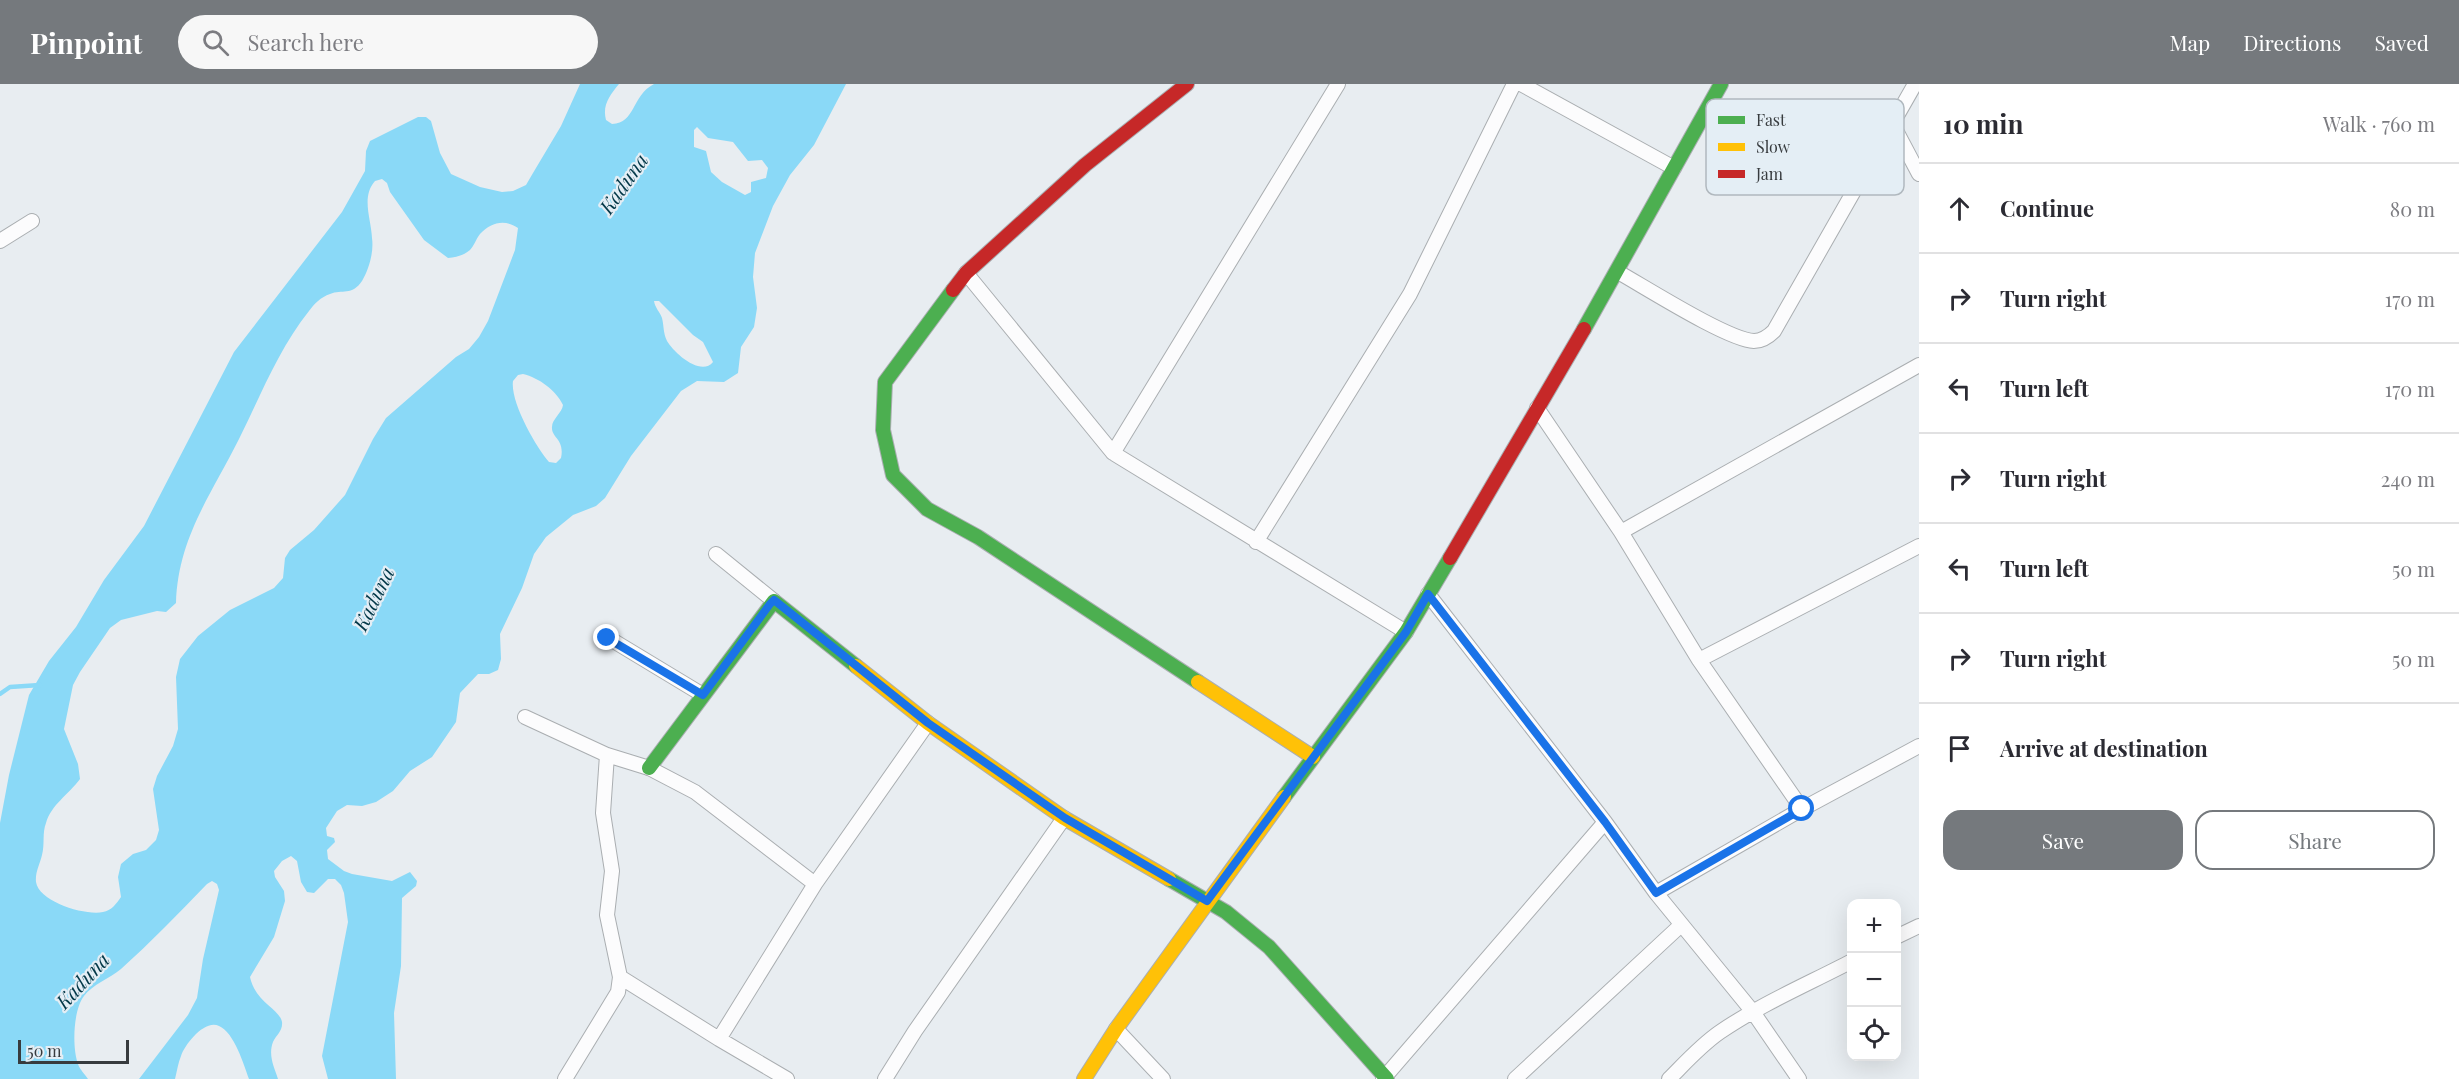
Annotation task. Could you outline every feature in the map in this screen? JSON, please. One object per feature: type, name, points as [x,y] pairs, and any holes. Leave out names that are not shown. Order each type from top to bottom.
[{"type":"street","points":[[1187,84],[1085,165],[966,273],[885,382],[883,430],[893,475],[927,508],[978,537],[1313,757]]},
{"type":"street","points":[[1113,453],[1338,84]]},
{"type":"street","points":[[1256,542],[1410,294],[1514,84]]},
{"type":"street","points":[[1521,84],[1674,168]]},
{"type":"street","points":[[1713,99],[1721,84]]},
{"type":"street","points":[[1904,103],[1915,84]]},
{"type":"street","points":[[1084,1079],[1116,1029],[1207,901],[1406,632],[1618,272],[1706,111]]},
{"type":"street","points":[[1904,146],[1919,174]]},
{"type":"street","points":[[1618,272],[1724,332],[1753,341],[1767,338],[1774,331],[1851,195]]},
{"type":"street","points":[[0,241],[32,221]]},
{"type":"street","points":[[966,273],[1113,453],[1406,632]]},
{"type":"street","points":[[1621,532],[1919,365]]},
{"type":"street","points":[[1537,408],[1621,532],[1699,660],[1802,809]]},
{"type":"street","points":[[1699,660],[1919,546]]},
{"type":"street","points":[[716,554],[928,723],[1065,818],[1226,912],[1269,947],[1385,1078],[1605,822]]},
{"type":"street","points":[[1428,594],[1605,822],[1656,893],[1752,1012],[1796,1077]]},
{"type":"street","points":[[649,768],[774,600]]},
{"type":"street","points":[[607,638],[703,695]]},
{"type":"street","points":[[525,717],[607,755],[649,768],[694,792],[713,804],[815,884]]},
{"type":"street","points":[[719,1040],[815,884],[928,723]]},
{"type":"street","points":[[1656,893],[1802,809],[1919,746]]},
{"type":"street","points":[[565,1079],[618,992],[620,977],[607,915],[612,871],[603,813],[607,755]]},
{"type":"street","points":[[885,1079],[915,1031],[1065,818]]},
{"type":"street","points":[[1515,1079],[1681,925]]},
{"type":"street","points":[[1901,935],[1919,926]]},
{"type":"street","points":[[1669,1079],[1702,1046],[1752,1012],[1847,963]]},
{"type":"street","points":[[620,977],[719,1040],[788,1079]]},
{"type":"street","points":[[1116,1029],[1162,1079]]},
{"type":"water","name":"Kaduna","points":[[580,84],[619,84],[610,96],[605,110],[606,120],[612,124],[625,119],[641,95],[654,84],[846,84],[814,145],[790,175],[773,206],[755,253],[753,277],[757,308],[754,327],[741,347],[738,373],[724,382],[697,381],[681,391],[631,456],[605,498],[596,506],[573,515],[546,537],[534,554],[522,588],[500,634],[501,659],[498,670],[489,674],[478,674],[460,693],[456,722],[432,757],[410,771],[393,791],[376,802],[362,806],[347,805],[337,811],[326,828],[327,836],[334,838],[335,842],[327,850],[328,859],[344,871],[392,881],[410,872],[417,881],[416,886],[402,898],[401,966],[394,1013],[396,1079],[328,1079],[322,1056],[348,922],[344,893],[341,885],[335,879],[328,879],[314,893],[307,892],[301,882],[297,861],[291,856],[282,861],[274,871],[284,891],[285,901],[274,937],[250,977],[257,993],[277,1013],[282,1022],[271,1052],[278,1079],[249,1079],[238,1050],[229,1035],[224,1029],[214,1025],[202,1029],[187,1045],[180,1059],[175,1079],[139,1079],[188,1015],[197,998],[203,959],[219,890],[217,884],[212,881],[121,969],[92,988],[80,1002],[74,1039],[78,1064],[88,1079],[0,1079],[0,823],[9,775],[29,695],[49,661],[76,627],[104,580],[144,526],[234,352],[342,212],[365,171],[366,151],[370,141],[418,117],[426,117],[431,121],[440,153],[451,174],[480,187],[502,192],[513,191],[526,185],[561,126]],"holes":[[[697,127],[708,138],[733,142],[748,161],[762,160],[768,168],[766,178],[751,182],[751,192],[745,195],[722,182],[711,172],[706,151],[694,147],[694,130]],[[382,179],[387,183],[390,192],[424,240],[448,258],[467,252],[480,234],[493,224],[508,223],[518,228],[515,250],[488,321],[469,349],[456,357],[386,418],[345,495],[314,530],[290,550],[285,558],[283,578],[274,588],[230,610],[198,636],[180,659],[176,677],[178,729],[173,746],[157,776],[153,789],[159,830],[156,840],[146,850],[133,854],[121,864],[118,877],[121,897],[111,908],[95,913],[64,906],[45,896],[39,889],[36,878],[48,817],[80,779],[78,764],[64,729],[73,685],[110,628],[121,620],[157,611],[166,612],[176,603],[178,580],[189,537],[288,341],[318,301],[330,294],[354,289],[365,276],[372,249],[368,194],[375,181]],[[654,301],[659,301],[703,342],[713,362],[708,366],[695,365],[681,357],[670,346],[664,332],[662,318]],[[523,374],[541,382],[556,394],[563,405],[552,427],[562,452],[561,458],[556,463],[549,462],[544,455],[520,412],[513,390],[513,381],[518,375]]]},
{"type":"waterway","points":[[0,694],[10,687],[40,685]]},
{"type":"traffic: fast","points":[[1713,99],[1721,84]]},
{"type":"traffic: fast","points":[[1584,329],[1706,111]]},
{"type":"traffic: fast","points":[[953,290],[885,382],[883,430],[893,475],[927,509],[978,537],[1198,682]]},
{"type":"traffic: fast","points":[[1284,797],[1406,632],[1450,558]]},
{"type":"traffic: fast","points":[[649,768],[774,601],[856,666]]},
{"type":"traffic: fast","points":[[1169,879],[1226,912],[1269,947],[1387,1079]]},
{"type":"traffic: slow","points":[[856,666],[928,723],[1064,818],[1169,879]]},
{"type":"traffic: slow","points":[[1198,682],[1313,757]]},
{"type":"traffic: slow","points":[[1084,1079],[1116,1029],[1284,797]]},
{"type":"traffic: jam","points":[[953,290],[966,273],[1085,165],[1187,84]]},
{"type":"traffic: jam","points":[[1450,558],[1584,329]]},
{"type":"route","points":[[607,638],[703,695],[774,600],[928,723],[1065,818],[1207,901],[1406,632],[1428,594],[1605,822],[1656,893],[1802,809]]}]
